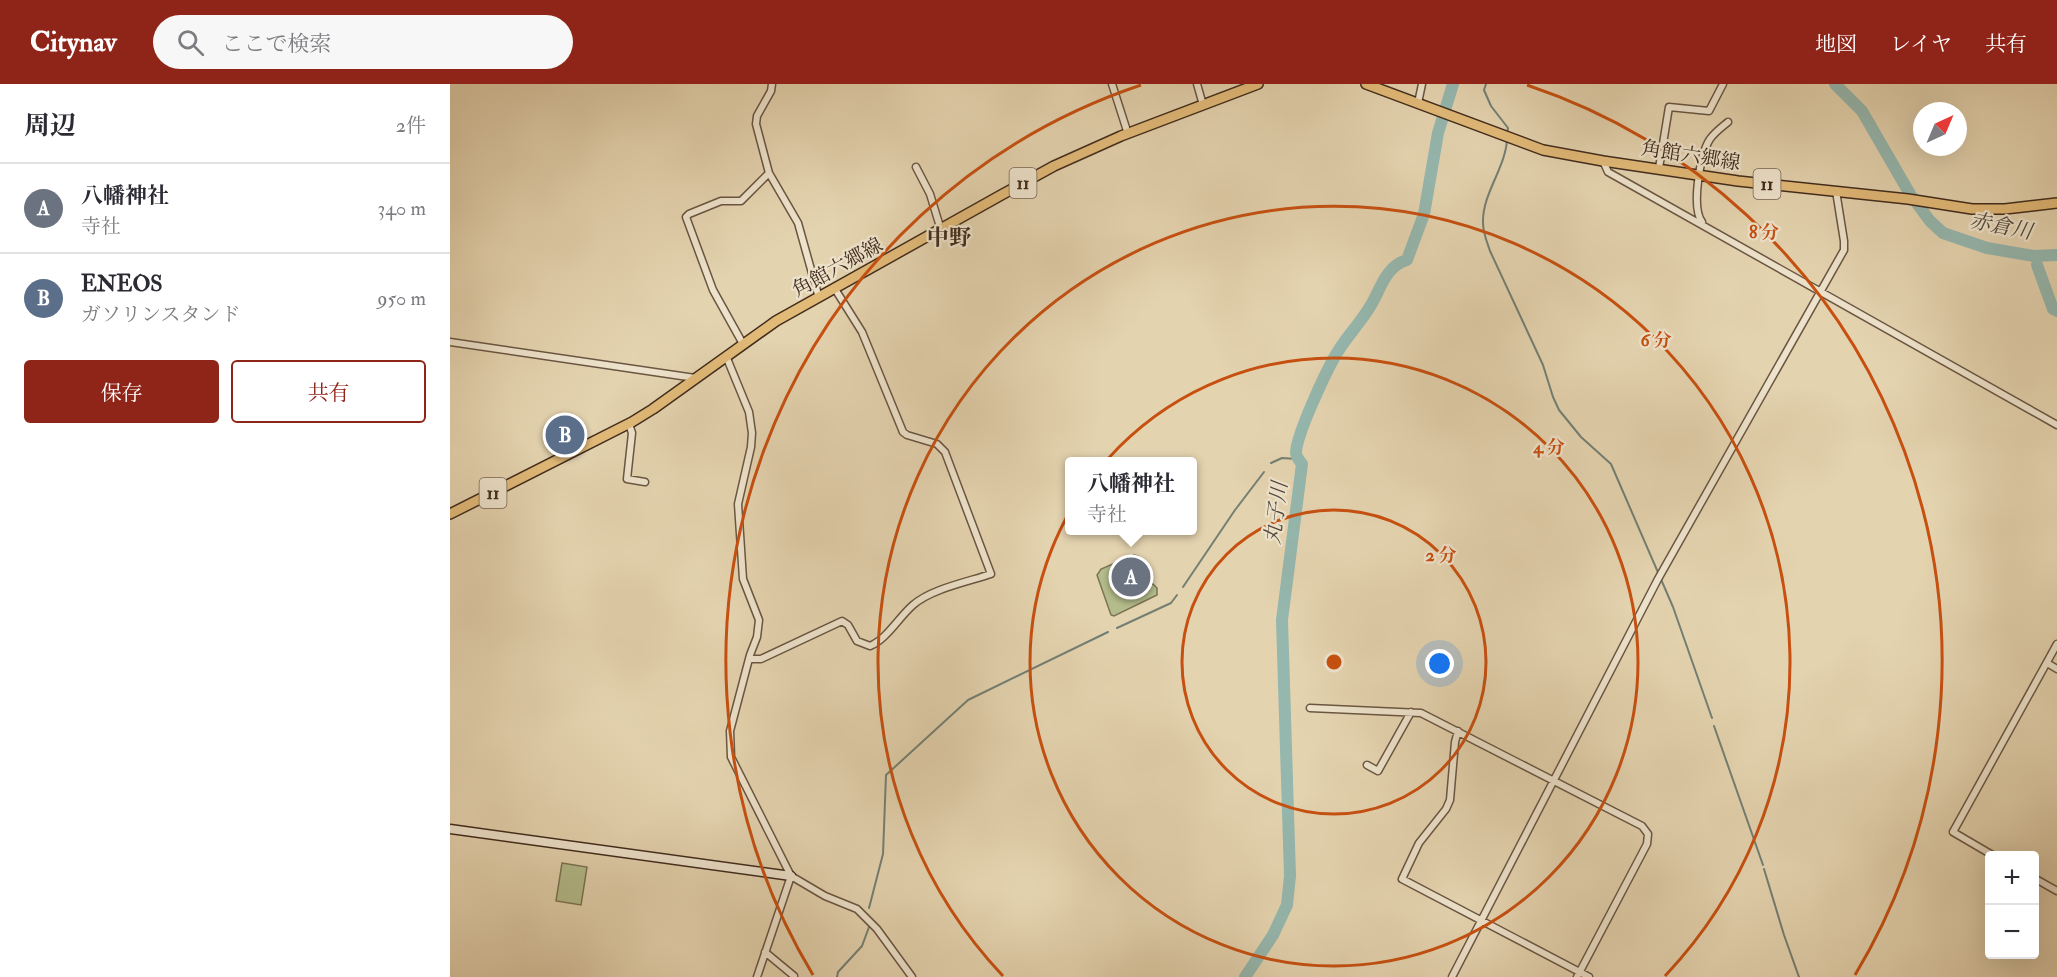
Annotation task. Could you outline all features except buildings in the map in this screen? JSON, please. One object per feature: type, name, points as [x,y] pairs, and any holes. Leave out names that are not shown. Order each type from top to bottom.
[{"type":"main road","name":"角館六郷線","points":[[450,513],[629,424],[653,410],[776,321],[1054,166],[1128,134],[1258,84]]},
{"type":"main road","name":"角館六郷線","points":[[1366,84],[1543,150],[1603,161],[1699,176],[1908,199],[1972,209],[2005,209],[2057,203]]},
{"type":"street","points":[[772,84],[771,91],[757,116],[756,124],[769,173],[798,223],[819,298]]},
{"type":"street","points":[[1112,84],[1128,134]]},
{"type":"street","points":[[1197,84],[1203,105]]},
{"type":"street","points":[[1418,103],[1422,84]]},
{"type":"street","points":[[1659,168],[1669,107],[1709,111],[1723,84]]},
{"type":"street","points":[[1704,225],[1696,211],[1699,176],[1710,139],[1728,122]]},
{"type":"street","points":[[1603,161],[1608,172],[2057,425]]},
{"type":"street","points":[[916,167],[930,194],[941,230]]},
{"type":"street","points":[[742,344],[713,290],[686,217],[721,201],[741,201],[769,173]]},
{"type":"street","points":[[1452,977],[1658,579],[1844,250],[1836,191]]},
{"type":"street","points":[[749,659],[761,659],[842,621],[848,625],[857,641],[870,646],[876,644],[903,614],[922,598],[991,574],[945,452],[937,444],[903,432],[862,332],[835,289]]},
{"type":"street","points":[[450,342],[696,378]]},
{"type":"street","points":[[726,356],[749,412],[752,433],[738,504],[743,579],[759,620],[757,637],[730,731],[731,758],[791,876],[757,977]]},
{"type":"street","points":[[629,424],[632,433],[627,479],[645,482]]},
{"type":"street","points":[[1987,851],[1953,832],[2057,644]]},
{"type":"street","points":[[2047,663],[2057,669]]},
{"type":"street","points":[[1310,708],[1421,713],[1642,826],[1648,834],[1647,844],[1578,974]]},
{"type":"street","points":[[1367,765],[1378,771],[1411,712]]},
{"type":"street","points":[[1458,731],[1450,800],[1446,809],[1419,843],[1402,879],[1578,974],[1589,977]]},
{"type":"street","points":[[450,829],[791,876],[825,896],[857,909],[878,929],[912,977]]},
{"type":"street","points":[[2039,881],[2057,891]]},
{"type":"street","points":[[765,952],[794,976]]},
{"type":"green space","points":[[1134,555],[1144,561],[1145,572],[1140,575],[1134,570],[1124,571],[1119,576],[1119,586],[1125,591],[1153,584],[1157,588],[1157,595],[1114,616],[1111,615],[1097,575],[1101,569]]},
{"type":"green space","points":[[562,863],[587,867],[581,905],[556,901]]},
{"type":"waterway","name":"丸子川","points":[[1245,977],[1273,935],[1287,905],[1290,876],[1282,620],[1302,464],[1296,454],[1298,444],[1312,405],[1338,351],[1367,312],[1389,272],[1407,260],[1424,214],[1438,133],[1453,84]]},
{"type":"waterway","points":[[1486,84],[1484,90],[1491,106],[1508,128],[1507,134]]},
{"type":"waterway","name":"赤倉川","points":[[1835,84],[1862,111],[1910,194],[1930,221],[1943,233],[1987,248],[2034,256],[2057,255]]},
{"type":"waterway","points":[[1507,140],[1484,212],[1484,230],[1490,251],[1543,365],[1559,410],[1581,437],[1611,464],[1673,607],[1712,718]]},
{"type":"waterway","points":[[2037,265],[2053,309],[2057,311]]},
{"type":"waterway","points":[[1271,463],[1282,458],[1297,459]]},
{"type":"waterway","points":[[1183,587],[1235,510],[1264,472]]},
{"type":"waterway","points":[[1117,628],[1171,603],[1177,595]]},
{"type":"waterway","points":[[869,908],[883,854],[886,775],[968,700],[1108,632]]},
{"type":"waterway","points":[[1714,726],[1763,865]]},
{"type":"waterway","points":[[1764,869],[1799,977]]},
{"type":"waterway","points":[[837,977],[838,972],[862,946],[869,927]]},
{"type":"place","name":"ENEOS","points":[[565,435]]},
{"type":"place","name":"八幡神社","points":[[1131,577]]},
{"type":"district","name":"中野","points":[[949,237]]}]
